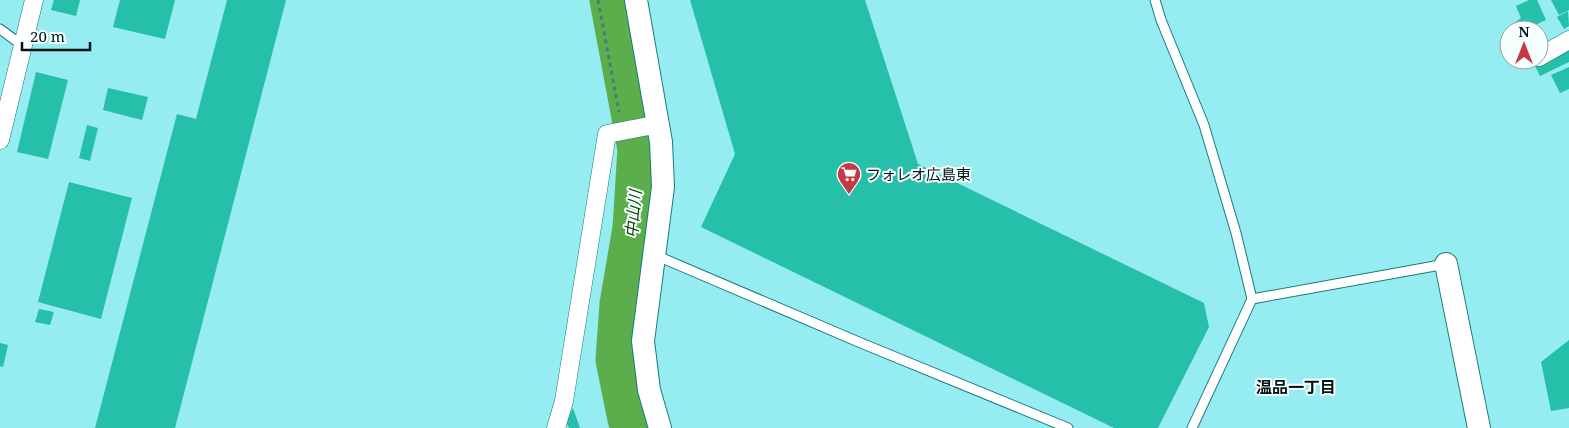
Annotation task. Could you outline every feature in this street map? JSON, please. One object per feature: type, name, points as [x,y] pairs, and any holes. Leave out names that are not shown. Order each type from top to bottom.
[{"type":"street","points":[[0,140],[34,0]]},
{"type":"street","points":[[636,0],[661,142],[663,187],[644,341],[649,390],[660,428]]},
{"type":"street","points":[[1549,51],[1569,40]]},
{"type":"street","points":[[556,428],[564,401],[607,134],[659,124]]},
{"type":"street","points":[[1446,264],[1479,428]]},
{"type":"lane","points":[[1155,0],[1161,20],[1204,125],[1236,233],[1252,300],[1192,428]]},
{"type":"lane","points":[[0,29],[23,46]]},
{"type":"lane","points":[[654,255],[1068,428]]},
{"type":"lane","points":[[1252,300],[1446,264]]},
{"type":"path","points":[[598,0],[619,115]]},
{"type":"building","points":[[54,0],[80,0],[76,16],[51,10]]},
{"type":"building","points":[[120,0],[175,0],[165,39],[113,27]]},
{"type":"building","points":[[227,0],[286,0],[175,428],[95,428],[177,114],[196,119]]},
{"type":"building","name":"フォレオ広島東","points":[[690,0],[865,0],[918,164],[1204,303],[1209,327],[1158,428],[1114,428],[701,227],[735,154]]},
{"type":"building","points":[[1529,0],[1537,0],[1546,20],[1518,20],[1521,18],[1516,6]]},
{"type":"building","points":[[1551,0],[1569,0],[1569,10],[1559,15]]},
{"type":"building","points":[[1568,11],[1569,26],[1564,29],[1557,17]]},
{"type":"building","points":[[1569,49],[1569,62],[1540,76],[1537,70],[1549,70],[1549,59]]},
{"type":"building","points":[[1569,67],[1569,89],[1560,93],[1551,75]]},
{"type":"building","points":[[36,72],[68,80],[48,159],[17,152]]},
{"type":"building","points":[[108,88],[148,97],[142,120],[103,110]]},
{"type":"building","points":[[87,125],[98,128],[90,161],[79,158]]},
{"type":"building","points":[[69,182],[132,198],[101,319],[38,302]]},
{"type":"building","points":[[39,309],[54,312],[50,325],[35,322]]},
{"type":"building","points":[[1569,340],[1569,408],[1551,411],[1541,362]]},
{"type":"building","points":[[0,343],[8,345],[3,367],[0,366]]},
{"type":"building","points":[[573,408],[580,428],[569,428],[566,422]]},
{"type":"waterway","name":"中山川","points":[[610,0],[638,149],[633,228],[620,304],[616,360],[631,428]]},
{"type":"place","name":"フォレオ広島東","points":[[849,195]]},
{"type":"district","name":"温品一丁目","points":[[1296,387]]}]
